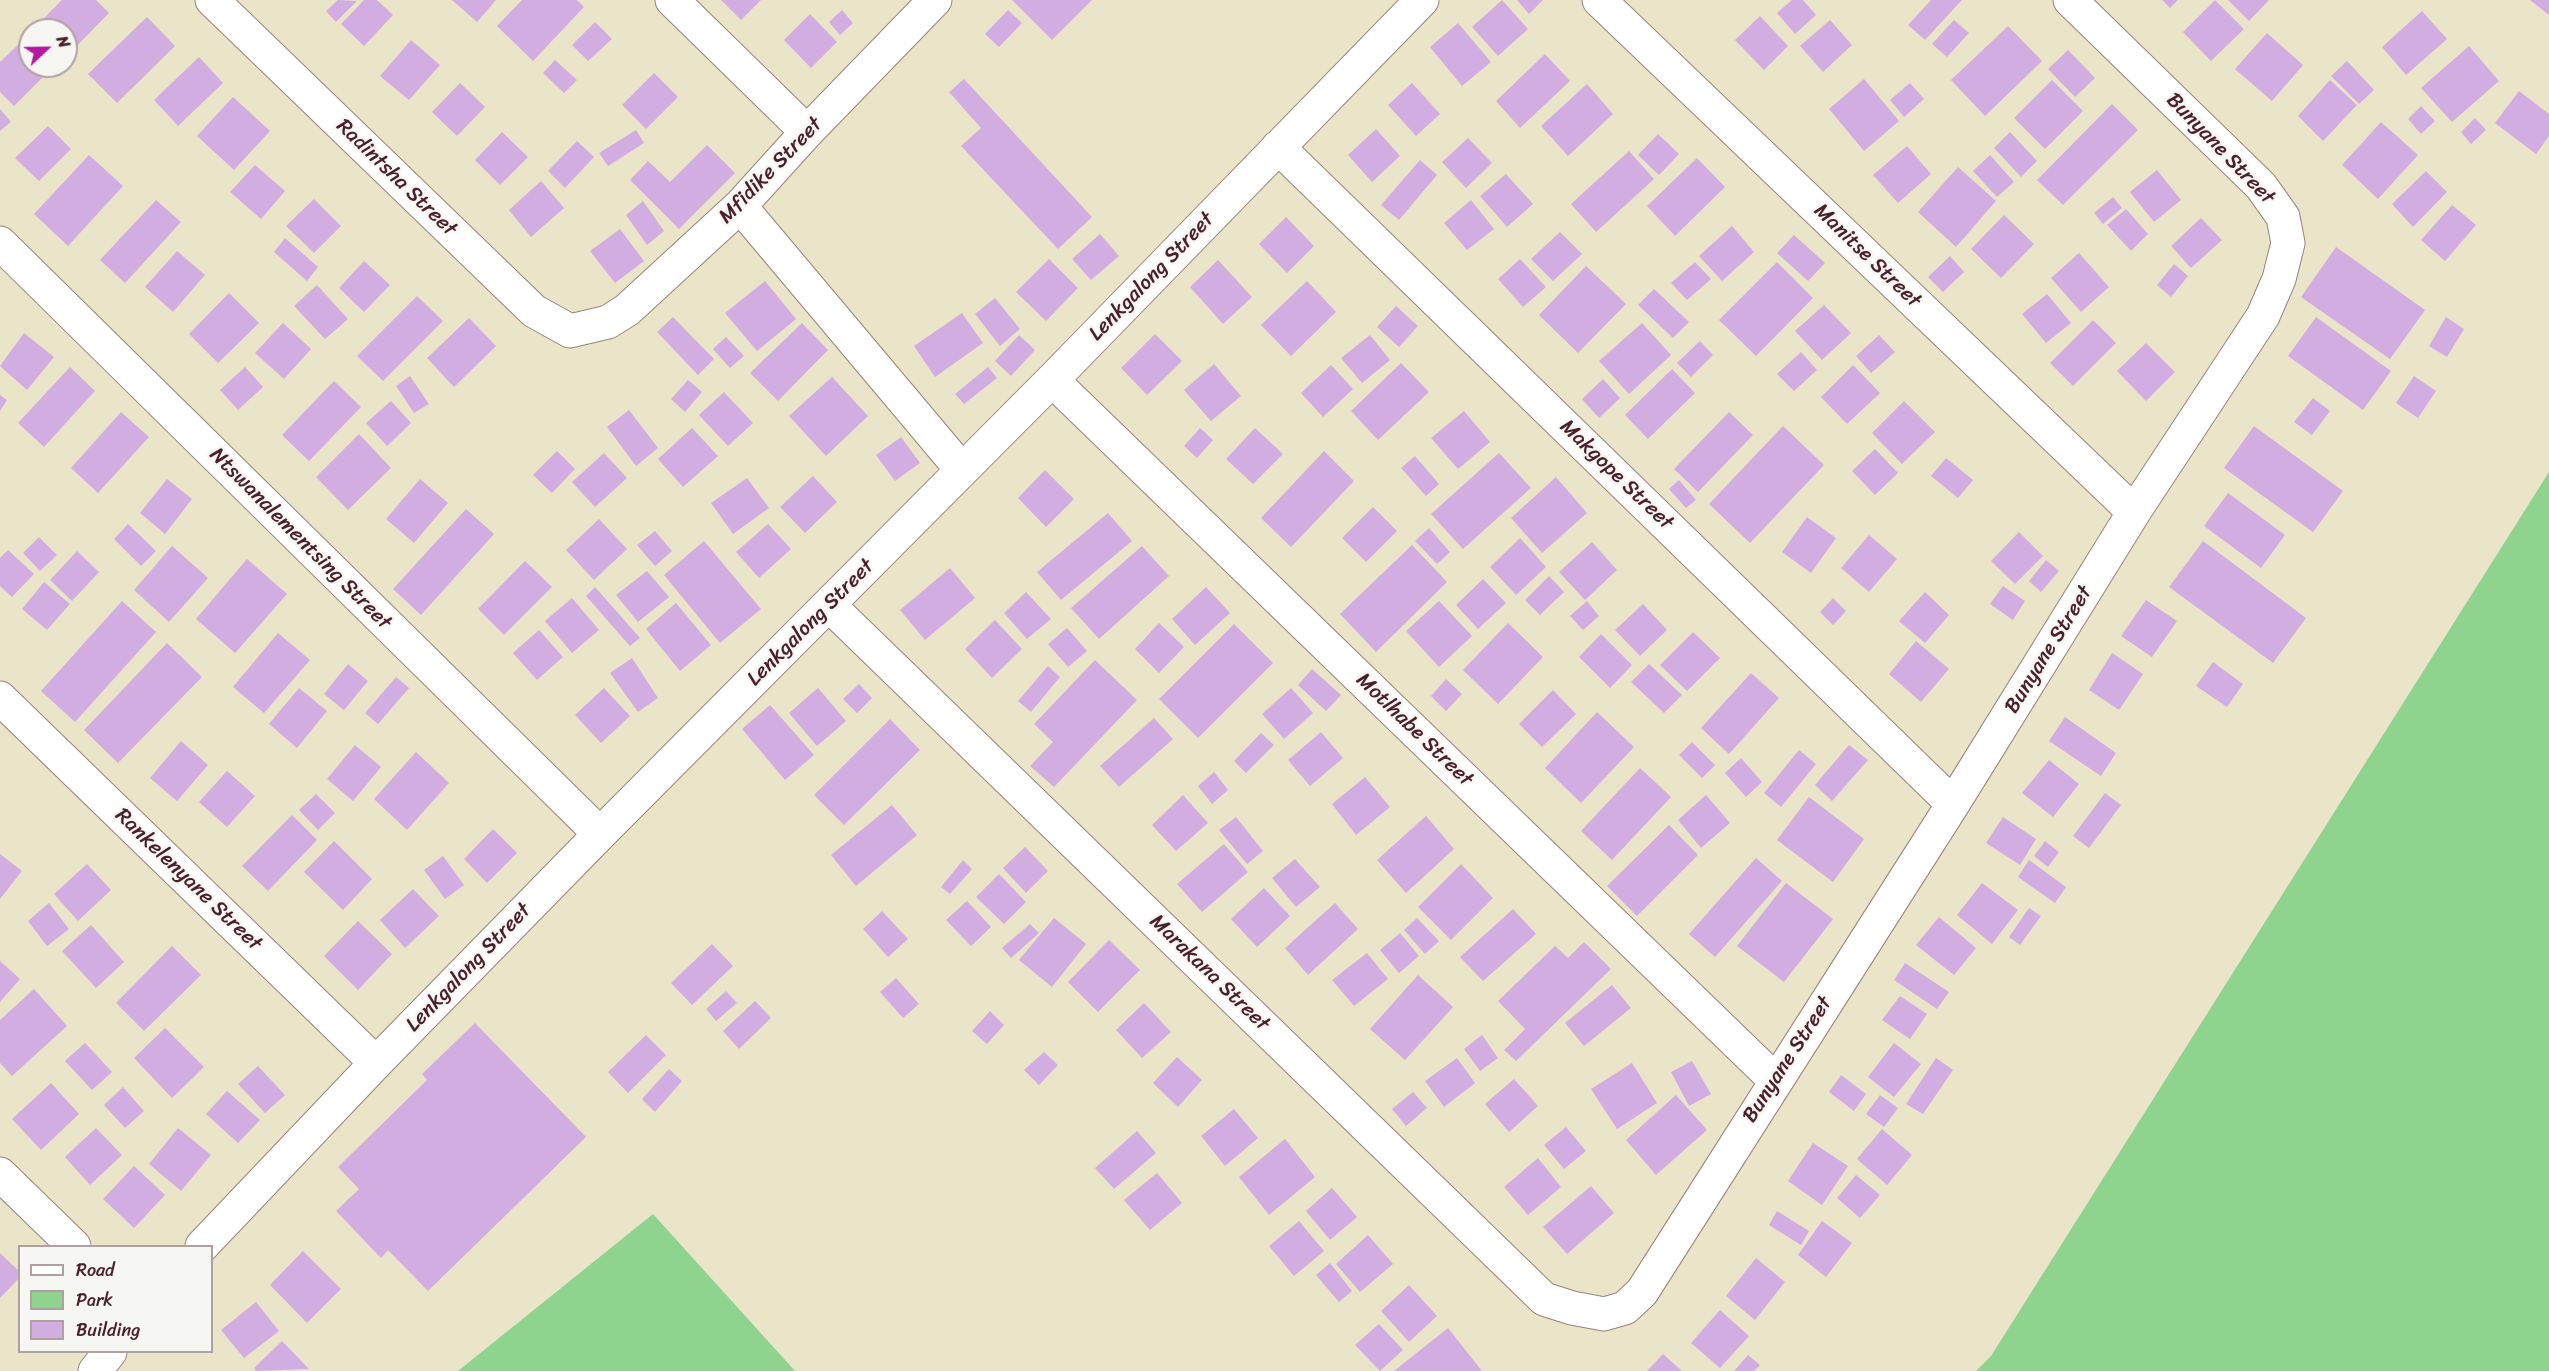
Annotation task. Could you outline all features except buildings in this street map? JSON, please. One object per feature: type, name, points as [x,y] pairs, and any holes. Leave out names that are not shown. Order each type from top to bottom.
[{"type":"street","name":"Radintsha Street","points":[[212,0],[534,311],[570,331],[594,326]]},
{"type":"street","points":[[672,0],[807,132]]},
{"type":"street","name":"Mfidike Street","points":[[594,326],[627,310],[740,206],[807,132],[935,0]]},
{"type":"street","name":"Lenkgalong Street","points":[[203,1245],[376,1063],[600,834],[1052,380],[1422,0]]},
{"type":"street","name":"Manitse Street","points":[[1599,0],[2134,512]]},
{"type":"street","name":"Bunyane Street","points":[[1604,1314],[1624,1308],[1642,1292],[1953,804],[2134,512],[2263,316],[2278,279],[2288,243],[2283,217],[2261,186],[2070,0]]},
{"type":"street","name":"Makgope Street","points":[[1278,147],[1953,804]]},
{"type":"street","points":[[740,206],[962,470]]},
{"type":"street","name":"Ntswanalementsing Street","points":[[0,243],[600,834]]},
{"type":"street","name":"Motlhabe Street","points":[[1052,380],[1775,1080]]},
{"type":"street","name":"Marakana Street","points":[[829,605],[1544,1299],[1572,1308],[1604,1314]]},
{"type":"street","name":"Rankelenyane Street","points":[[0,698],[376,1063]]},
{"type":"street","points":[[0,1174],[73,1245]]},
{"type":"street","points":[[95,1371],[109,1353]]},
{"type":"green space","points":[[2549,472],[2549,1371],[1976,1371],[1991,1356]]},
{"type":"green space","points":[[653,1214],[795,1371],[458,1371]]}]
